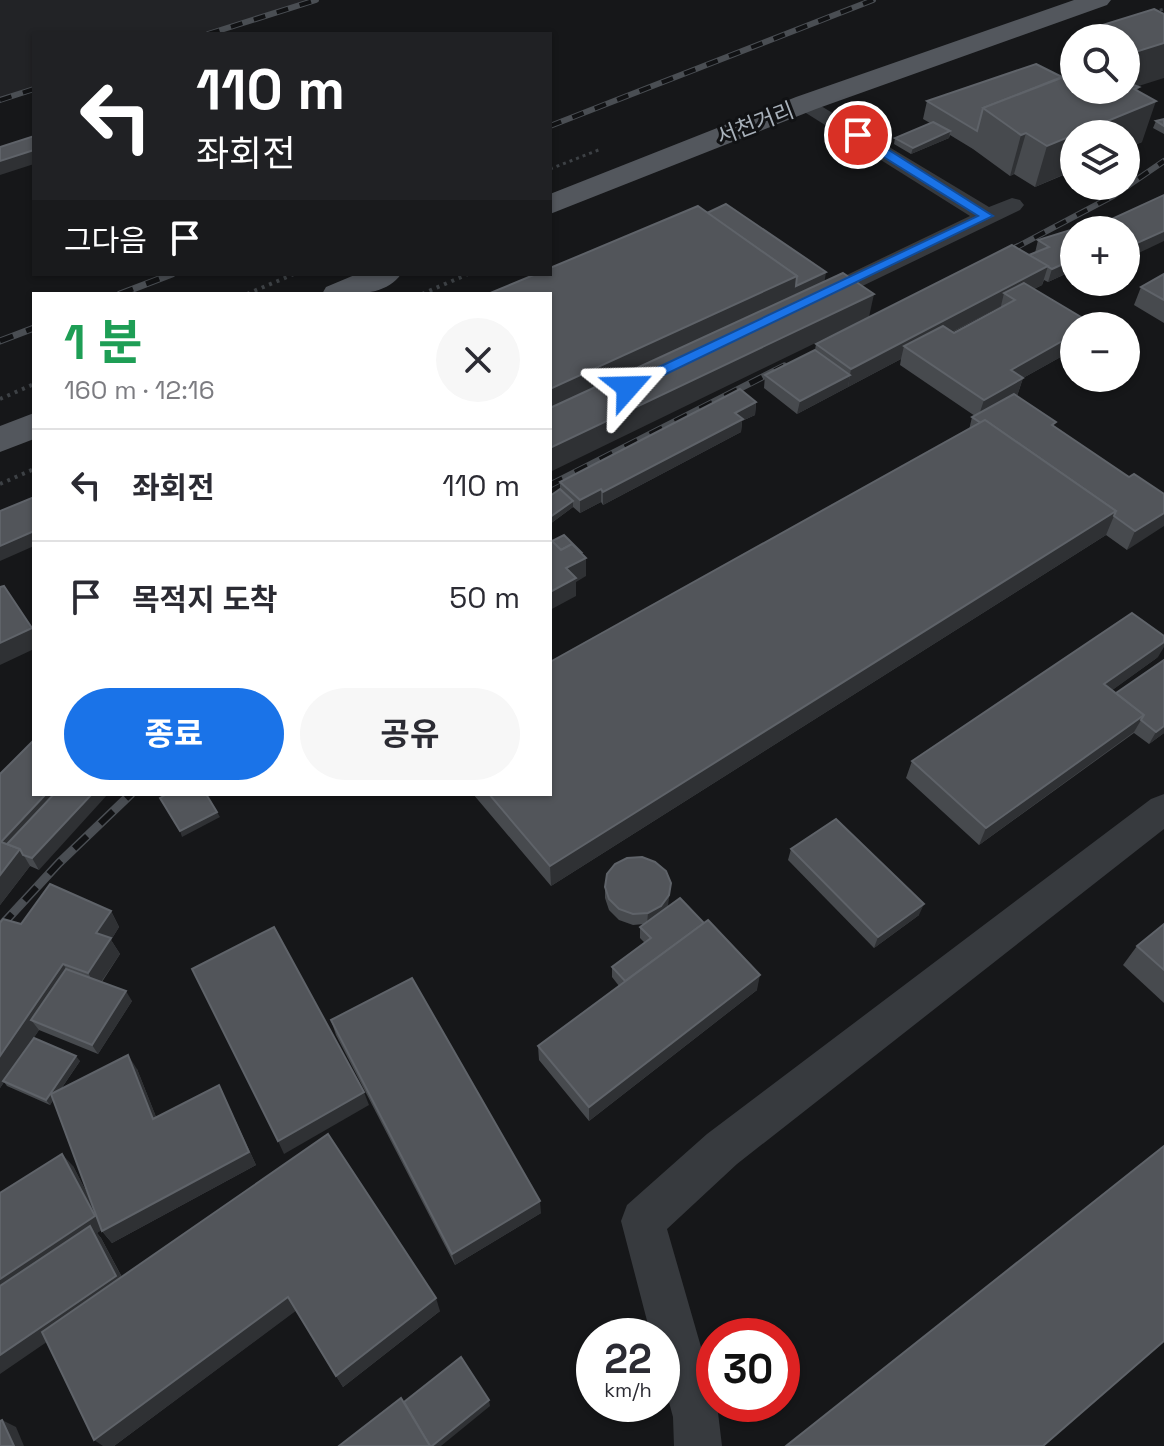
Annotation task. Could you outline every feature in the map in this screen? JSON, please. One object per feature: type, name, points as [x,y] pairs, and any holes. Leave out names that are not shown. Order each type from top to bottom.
[{"type":"main road","name":"서천거리","points":[[552,204],[806,103],[1098,0]]},
{"type":"main road","points":[[343,292],[380,276]]},
{"type":"main road","points":[[0,440],[32,426]]},
{"type":"street","points":[[806,103],[987,216]]},
{"type":"street","points":[[797,308],[1012,205]]},
{"type":"street","points":[[698,1446],[697,1417],[643,1221],[722,1149],[1164,809]]},
{"type":"path","points":[[252,292],[289,276]]},
{"type":"path","points":[[427,292],[463,276]]},
{"type":"path","points":[[0,399],[32,385]]},
{"type":"path","points":[[0,484],[32,470]]},
{"type":"shaded area","points":[[0,0],[316,0],[214,32],[32,32],[32,90],[0,100]]},
{"type":"building","points":[[1154,9],[1164,14],[1164,43],[1140,51],[1140,24],[1106,24]]},
{"type":"building","points":[[1036,64],[1060,76],[983,108],[977,131],[927,101]]},
{"type":"building","points":[[1060,78],[1060,104],[1140,104],[1140,92],[1156,101],[1110,120],[1060,120],[1060,141],[1047,146],[1026,133],[1021,135],[983,108]]},
{"type":"building","points":[[933,122],[950,131],[913,148],[895,138]]},
{"type":"building","points":[[32,137],[32,151],[0,161],[0,147]]},
{"type":"building","points":[[1164,195],[1164,231],[1140,242],[1140,216],[1118,216]]},
{"type":"building","points":[[726,204],[826,272],[796,286],[797,276],[707,213]]},
{"type":"building","points":[[698,206],[797,276],[552,388],[552,292],[493,292],[531,276],[552,276],[552,267]]},
{"type":"building","points":[[1060,233],[1060,265],[1052,269],[1029,255],[1049,247],[1038,240]]},
{"type":"building","points":[[1012,245],[1048,266],[851,369],[816,344]]},
{"type":"building","points":[[843,273],[874,294],[552,447],[552,407]]},
{"type":"building","points":[[1164,274],[1164,300],[1141,287]]},
{"type":"building","points":[[1024,283],[1073,312],[1060,312],[1060,342],[1011,370],[1023,378],[984,400],[904,346],[943,326],[954,333],[1015,300],[1004,293]]},
{"type":"building","points":[[815,350],[850,375],[800,401],[765,375]]},
{"type":"building","points":[[740,389],[756,402],[735,413],[743,419],[603,492],[601,489],[580,500],[560,482]]},
{"type":"building","points":[[1014,394],[1056,422],[1052,425],[1129,477],[1134,474],[1164,494],[1164,513],[1135,531],[1114,516],[1116,511],[985,420],[981,423],[972,417]]},
{"type":"building","points":[[985,420],[1116,511],[550,866],[491,796],[552,796],[552,661]]},
{"type":"building","points":[[560,489],[573,501],[552,516],[552,495]]},
{"type":"building","points":[[32,498],[32,532],[0,546],[0,511]]},
{"type":"building","points":[[564,535],[581,552],[572,544],[561,550],[552,541]]},
{"type":"building","points":[[552,541],[561,550],[572,544],[586,558],[566,568],[576,578],[552,591]]},
{"type":"building","points":[[4,586],[32,628],[0,643],[0,587]]},
{"type":"building","points":[[1132,613],[1164,636],[1164,642],[1104,684],[1144,715],[986,828],[912,761]]},
{"type":"building","points":[[1164,660],[1164,726],[1156,732],[1141,720],[1144,715],[1116,693]]},
{"type":"building","points":[[32,742],[32,796],[44,796],[1,842],[20,849],[0,875],[0,774]]},
{"type":"building","points":[[52,796],[90,796],[32,858],[7,844]]},
{"type":"building","points":[[207,796],[217,812],[180,831],[160,798]]},
{"type":"building","points":[[836,819],[924,904],[878,937],[791,849]]},
{"type":"building","points":[[642,857],[666,871],[671,883],[669,895],[661,906],[648,913],[633,914],[619,909],[609,899],[605,887],[607,874],[615,864],[627,858]]},
{"type":"building","points":[[50,884],[111,911],[96,933],[111,938],[88,973],[63,964],[0,1056],[0,923],[3,919],[21,924]]},
{"type":"building","points":[[680,898],[704,923],[625,981],[612,967],[651,938],[640,927]]},
{"type":"building","points":[[708,920],[760,975],[589,1107],[538,1046]]},
{"type":"building","points":[[1164,924],[1164,970],[1137,946]]},
{"type":"building","points":[[274,927],[364,1092],[278,1141],[192,969]]},
{"type":"building","points":[[66,969],[126,991],[92,1045],[31,1020]]},
{"type":"building","points":[[412,978],[540,1201],[452,1254],[331,1020]]},
{"type":"building","points":[[34,1038],[76,1056],[46,1100],[3,1081]]},
{"type":"building","points":[[128,1055],[153,1119],[219,1085],[249,1152],[102,1231],[51,1094]]},
{"type":"building","points":[[328,1134],[436,1298],[336,1376],[288,1297],[94,1440],[42,1332]]},
{"type":"building","points":[[1164,1146],[1164,1341],[1043,1446],[786,1446]]},
{"type":"building","points":[[62,1154],[95,1216],[0,1279],[0,1193]]},
{"type":"building","points":[[90,1226],[116,1276],[0,1355],[0,1286]]},
{"type":"building","points":[[461,1357],[489,1400],[430,1446],[404,1402]]},
{"type":"building","points":[[401,1398],[430,1446],[339,1446]]},
{"type":"building","points":[[2,1420],[14,1446],[0,1446]]},
{"type":"railway","points":[[214,32],[316,0]]},
{"type":"railway","points":[[552,125],[873,0]]},
{"type":"railway","points":[[0,100],[32,90]]},
{"type":"railway","points":[[1013,249],[1113,196],[1164,161]]},
{"type":"railway","points":[[998,257],[1017,247]]},
{"type":"railway","points":[[125,292],[167,276]]},
{"type":"railway","points":[[0,341],[32,329]]},
{"type":"railway","points":[[552,484],[784,366]]},
{"type":"railway","points":[[0,927],[59,863],[129,796]]},
{"type":"route","points":[[628,387],[987,216],[858,135]]}]
